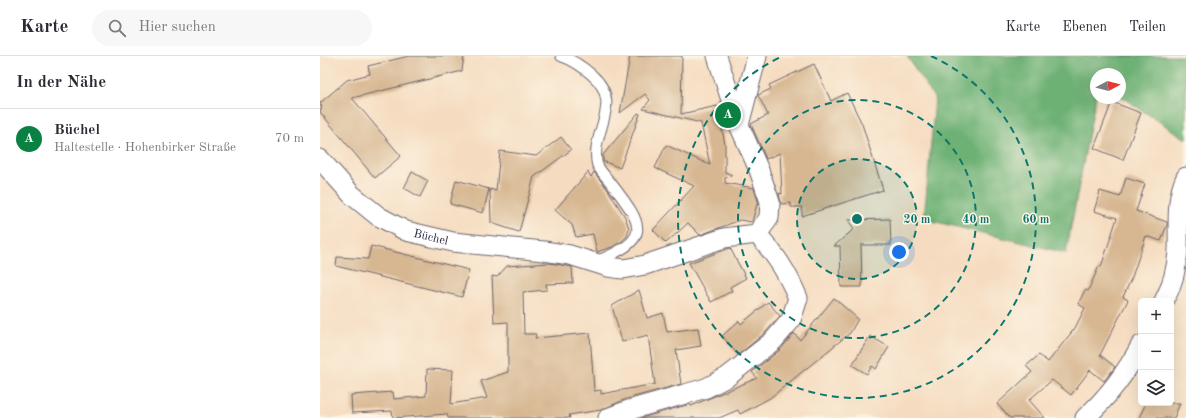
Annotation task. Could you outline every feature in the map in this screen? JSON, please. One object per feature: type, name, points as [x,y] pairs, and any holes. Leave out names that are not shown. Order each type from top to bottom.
[{"type":"street","points":[[608,418],[629,410],[706,388],[727,377],[768,345],[791,320],[798,298],[788,275],[774,253],[757,234],[769,218],[770,202],[759,170],[739,125],[717,56]]},
{"type":"street","points":[[739,125],[757,56]]},
{"type":"street","name":"Büchel","points":[[320,159],[352,195],[378,216],[406,231],[453,242],[557,253],[608,267],[623,269],[645,265],[724,238],[757,234]]},
{"type":"street","points":[[1165,298],[1175,270],[1178,252],[1178,202],[1180,190],[1186,177]]},
{"type":"street","points":[[1085,418],[1103,402],[1124,376],[1138,350]]},
{"type":"lane","points":[[561,56],[570,59],[601,83],[606,95],[606,111],[596,151],[598,166],[623,199],[636,219],[637,225],[635,239],[630,245],[593,262]]},
{"type":"green space","points":[[907,56],[1186,56],[1186,139],[1126,100],[1126,68],[1090,68],[1090,104],[1094,104],[1066,253],[924,219],[935,99]]},
{"type":"building","points":[[409,56],[464,56],[462,71],[352,98],[401,156],[375,178],[320,112],[322,106],[320,106],[320,103],[347,80],[370,74],[368,66]]},
{"type":"building","points":[[630,56],[682,56],[681,114],[717,106],[725,144],[725,172],[732,175],[725,178],[725,183],[754,188],[759,204],[757,204],[752,222],[740,220],[700,235],[688,223],[666,243],[653,230],[694,186],[655,168],[666,145],[710,165],[701,123],[643,109],[650,100],[645,94],[620,113]]},
{"type":"building","points":[[814,64],[831,101],[847,93],[862,124],[883,190],[802,216],[802,207],[791,207],[791,203],[781,204],[779,193],[782,194],[780,153],[766,159],[751,124],[768,115],[758,95],[771,89],[769,85]]},
{"type":"building","points":[[1111,104],[1117,104],[1141,113],[1123,160],[1094,148]]},
{"type":"building","points":[[638,113],[640,114],[620,168],[603,161],[603,155]]},
{"type":"building","points":[[561,137],[571,150],[534,177],[519,232],[491,223],[490,189],[496,191],[500,151],[536,156]]},
{"type":"building","points":[[412,172],[428,181],[420,197],[404,188]]},
{"type":"building","points":[[588,172],[591,177],[594,172],[608,190],[625,217],[629,228],[627,236],[622,241],[612,247],[597,252],[593,234],[576,237],[572,225],[555,210]]},
{"type":"building","points":[[1126,178],[1145,184],[1136,211],[1167,222],[1167,225],[1161,241],[1146,236],[1132,277],[1123,297],[1128,300],[1100,355],[1115,367],[1104,381],[1090,370],[1071,395],[1052,380],[1029,400],[1045,418],[1010,418],[997,404],[1032,372],[1026,366],[1039,355],[1048,362],[1075,328],[1085,308],[1078,304],[1085,290],[1088,291],[1099,266],[1101,267],[1117,218],[1094,211],[1100,191],[1120,197]]},
{"type":"building","points":[[456,180],[489,189],[483,213],[450,204]]},
{"type":"building","points":[[890,219],[891,245],[861,245],[862,287],[841,287],[840,246],[834,246],[854,229],[848,220]]},
{"type":"building","points":[[371,246],[469,270],[462,297],[336,266],[337,257],[368,259]]},
{"type":"building","points":[[730,248],[746,278],[730,287],[732,291],[711,302],[689,263]]},
{"type":"building","points":[[550,263],[572,267],[573,283],[546,284],[547,290],[523,292],[524,334],[536,334],[535,338],[590,333],[594,391],[601,390],[601,394],[655,384],[648,335],[622,342],[612,306],[639,290],[647,318],[663,313],[667,332],[698,328],[701,346],[676,350],[681,384],[626,399],[601,410],[569,415],[570,418],[448,418],[447,414],[393,418],[392,411],[352,413],[351,395],[393,392],[394,399],[426,396],[427,369],[453,370],[451,404],[487,398],[481,381],[508,372],[508,322],[494,323],[492,276],[497,277],[507,266]]},
{"type":"building","points":[[834,298],[858,319],[850,333],[770,398],[740,414],[738,410],[719,418],[641,418],[690,404],[691,406],[757,378],[752,372],[780,350],[794,333],[800,340]]},
{"type":"building","points":[[768,302],[780,316],[765,333],[738,355],[722,336],[739,321],[741,324]]},
{"type":"building","points":[[870,336],[889,347],[876,369],[872,366],[867,374],[852,365]]},
{"type":"building","points":[[1174,403],[1180,403],[1174,418],[1139,418],[1145,406],[1174,406]]},
{"type":"place","name":"Büchel","points":[[728,115]]}]
